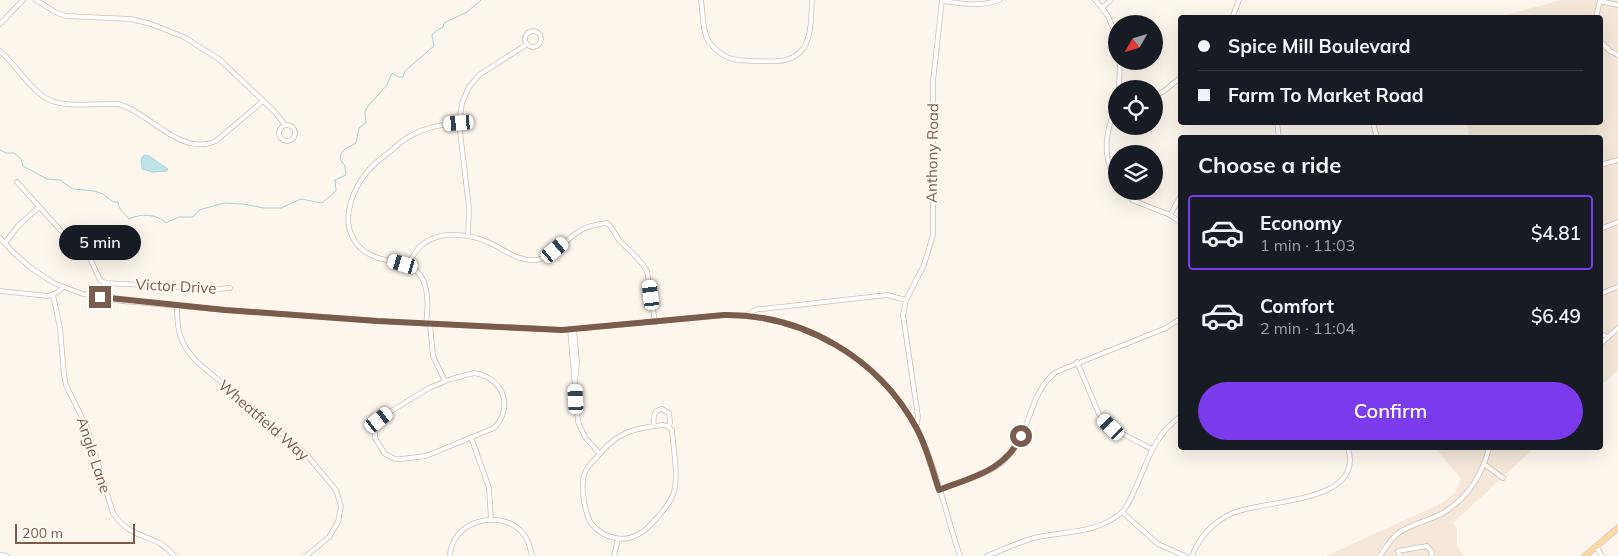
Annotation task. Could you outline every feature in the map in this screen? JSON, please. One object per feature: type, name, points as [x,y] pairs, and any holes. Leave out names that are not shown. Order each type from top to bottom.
[{"type":"main road","points":[[1585,556],[1618,528]]},
{"type":"street","points":[[0,24],[23,0]]},
{"type":"street","points":[[36,0],[54,12],[66,16],[130,19],[151,24],[184,37],[219,59],[281,118],[285,125]]},
{"type":"street","points":[[701,0],[706,34],[717,51],[734,60],[773,62],[790,59],[798,54],[805,45],[809,32],[812,0]]},
{"type":"street","points":[[942,0],[970,6],[1000,0]]},
{"type":"street","name":"Anthony Road","points":[[916,428],[918,417],[903,315],[906,300],[924,265],[932,236],[933,81],[942,0]]},
{"type":"street","points":[[1095,0],[1103,8],[1108,18]]},
{"type":"street","points":[[1103,8],[1111,0]]},
{"type":"street","points":[[1233,15],[1239,0]]},
{"type":"street","points":[[1597,15],[1600,0],[1618,6]]},
{"type":"street","points":[[533,31],[539,34],[541,40],[538,46],[532,48],[526,45],[525,39],[528,33],[533,31]]},
{"type":"street","points":[[1603,44],[1610,51],[1618,55]]},
{"type":"street","points":[[468,236],[469,208],[459,123],[462,103],[473,82],[483,71],[526,45]]},
{"type":"street","points":[[0,51],[42,95],[52,102],[124,105],[186,143],[207,144],[222,137],[263,101]]},
{"type":"street","points":[[1163,92],[1178,80]]},
{"type":"street","points":[[445,381],[433,356],[428,324],[427,289],[418,273],[407,266],[372,255],[363,250],[353,239],[349,221],[350,206],[354,195],[368,171],[407,137],[433,126],[459,123]]},
{"type":"street","points":[[285,125],[290,125],[295,132],[294,137],[290,140],[282,140],[279,135],[279,130],[285,125]]},
{"type":"street","points":[[1108,133],[1106,140],[1108,155]]},
{"type":"street","points":[[1603,164],[1618,160]]},
{"type":"street","name":"Victor Drive","points":[[17,182],[72,243],[88,254],[100,280],[105,283],[217,289],[230,288]]},
{"type":"street","points":[[1132,200],[1170,215],[1178,221]]},
{"type":"street","points":[[1170,215],[1178,201]]},
{"type":"street","points":[[5,243],[18,226],[39,206]]},
{"type":"street","points":[[1603,228],[1618,222]]},
{"type":"street","points":[[407,266],[417,250],[428,241],[448,236],[468,236],[489,242],[519,258],[537,260],[550,254],[580,230],[608,223],[618,239],[647,271],[655,322]]},
{"type":"street","points":[[0,238],[31,268],[62,287],[100,297],[177,306],[428,324],[572,329],[724,315],[747,315],[799,327],[844,349],[868,367],[904,408],[916,428],[928,455],[960,556]]},
{"type":"street","points":[[0,291],[42,296],[53,295],[62,287]]},
{"type":"street","points":[[1603,293],[1617,287]]},
{"type":"street","name":"Angle Lane","points":[[53,295],[60,328],[66,385],[87,428],[114,513],[120,522],[130,530],[157,541],[169,549],[174,556]]},
{"type":"street","points":[[747,315],[757,309],[887,295],[906,300]]},
{"type":"street","name":"Wheatfield Way","points":[[177,306],[177,328],[186,350],[196,361],[306,454],[336,490],[341,506],[338,522],[329,537],[306,556]]},
{"type":"street","points":[[939,490],[992,470],[1007,458],[1017,446],[1044,383],[1056,372],[1166,328],[1178,320]]},
{"type":"street","points":[[1603,341],[1618,328]]},
{"type":"street","points":[[572,329],[578,422],[585,437],[600,453]]},
{"type":"street","points":[[1603,335],[1608,337]]},
{"type":"street","points":[[1078,362],[1103,420],[1111,427],[1152,449]]},
{"type":"street","points":[[474,373],[492,378],[503,396],[504,413],[501,421],[494,428],[426,456],[395,459],[385,454],[375,438],[375,430],[379,420],[416,396],[445,381],[474,373]]},
{"type":"street","points":[[654,426],[654,415],[657,410],[662,408],[670,413],[669,427],[672,430],[676,479],[670,500],[659,516],[641,533],[618,539],[601,533],[591,524],[586,511],[582,492],[584,475],[600,453],[625,432],[654,426],[669,427]]},
{"type":"street","points":[[988,556],[1032,539],[1083,531],[1100,526],[1122,512],[1133,495],[1158,438],[1172,422],[1178,418]]},
{"type":"street","points":[[471,437],[489,488],[491,520]]},
{"type":"street","points":[[1192,556],[1201,538],[1232,513],[1329,490],[1340,481],[1348,470],[1350,462],[1348,450]]},
{"type":"street","points":[[1380,556],[1397,534],[1443,513],[1462,498],[1473,486],[1488,450]]},
{"type":"street","points":[[1484,464],[1503,478]]},
{"type":"street","points":[[1122,512],[1158,544],[1185,556]]},
{"type":"street","points":[[450,556],[450,550],[456,538],[464,529],[472,523],[491,520],[507,522],[516,527],[527,539],[532,556]]},
{"type":"street","points":[[614,556],[618,539]]},
{"type":"street","points":[[1400,556],[1398,551],[1427,546],[1432,552],[1431,556]]},
{"type":"street","points":[[1596,546],[1602,556]]},
{"type":"street","points":[[0,555],[7,556]]},
{"type":"shaded area","points":[[1561,0],[1618,0],[1618,370],[1603,384],[1603,135],[1469,135],[1467,125],[1603,125],[1603,15],[1506,15]]},
{"type":"shaded area","points":[[1437,450],[1532,450],[1453,523],[1457,528],[1457,546],[1464,556],[1326,556],[1442,503],[1455,493],[1461,479]]},
{"type":"water","points":[[144,155],[149,156],[168,169],[167,171],[153,172],[142,169],[141,159]]},
{"type":"waterway","points":[[0,150],[6,153],[14,153],[21,159],[23,166],[47,179],[60,180],[73,189],[94,191],[103,194],[113,202],[118,202],[120,209],[129,219],[149,215],[166,223],[179,217],[193,217],[199,210],[224,203],[264,208],[281,208],[301,199],[322,203],[336,191],[335,180],[346,175],[345,166],[340,159],[342,152],[356,143],[359,128],[366,123],[365,112],[368,106],[387,85],[392,73],[398,77],[403,77],[405,71],[434,46],[432,35],[443,27],[444,23],[467,12],[481,0]]},
{"type":"route","points":[[100,297],[122,301],[225,310],[377,321],[562,330],[724,315],[747,315],[799,327],[813,333],[844,349],[868,367],[904,408],[916,428],[928,455],[939,490],[992,470],[1007,458],[1017,446],[1021,436]]}]
